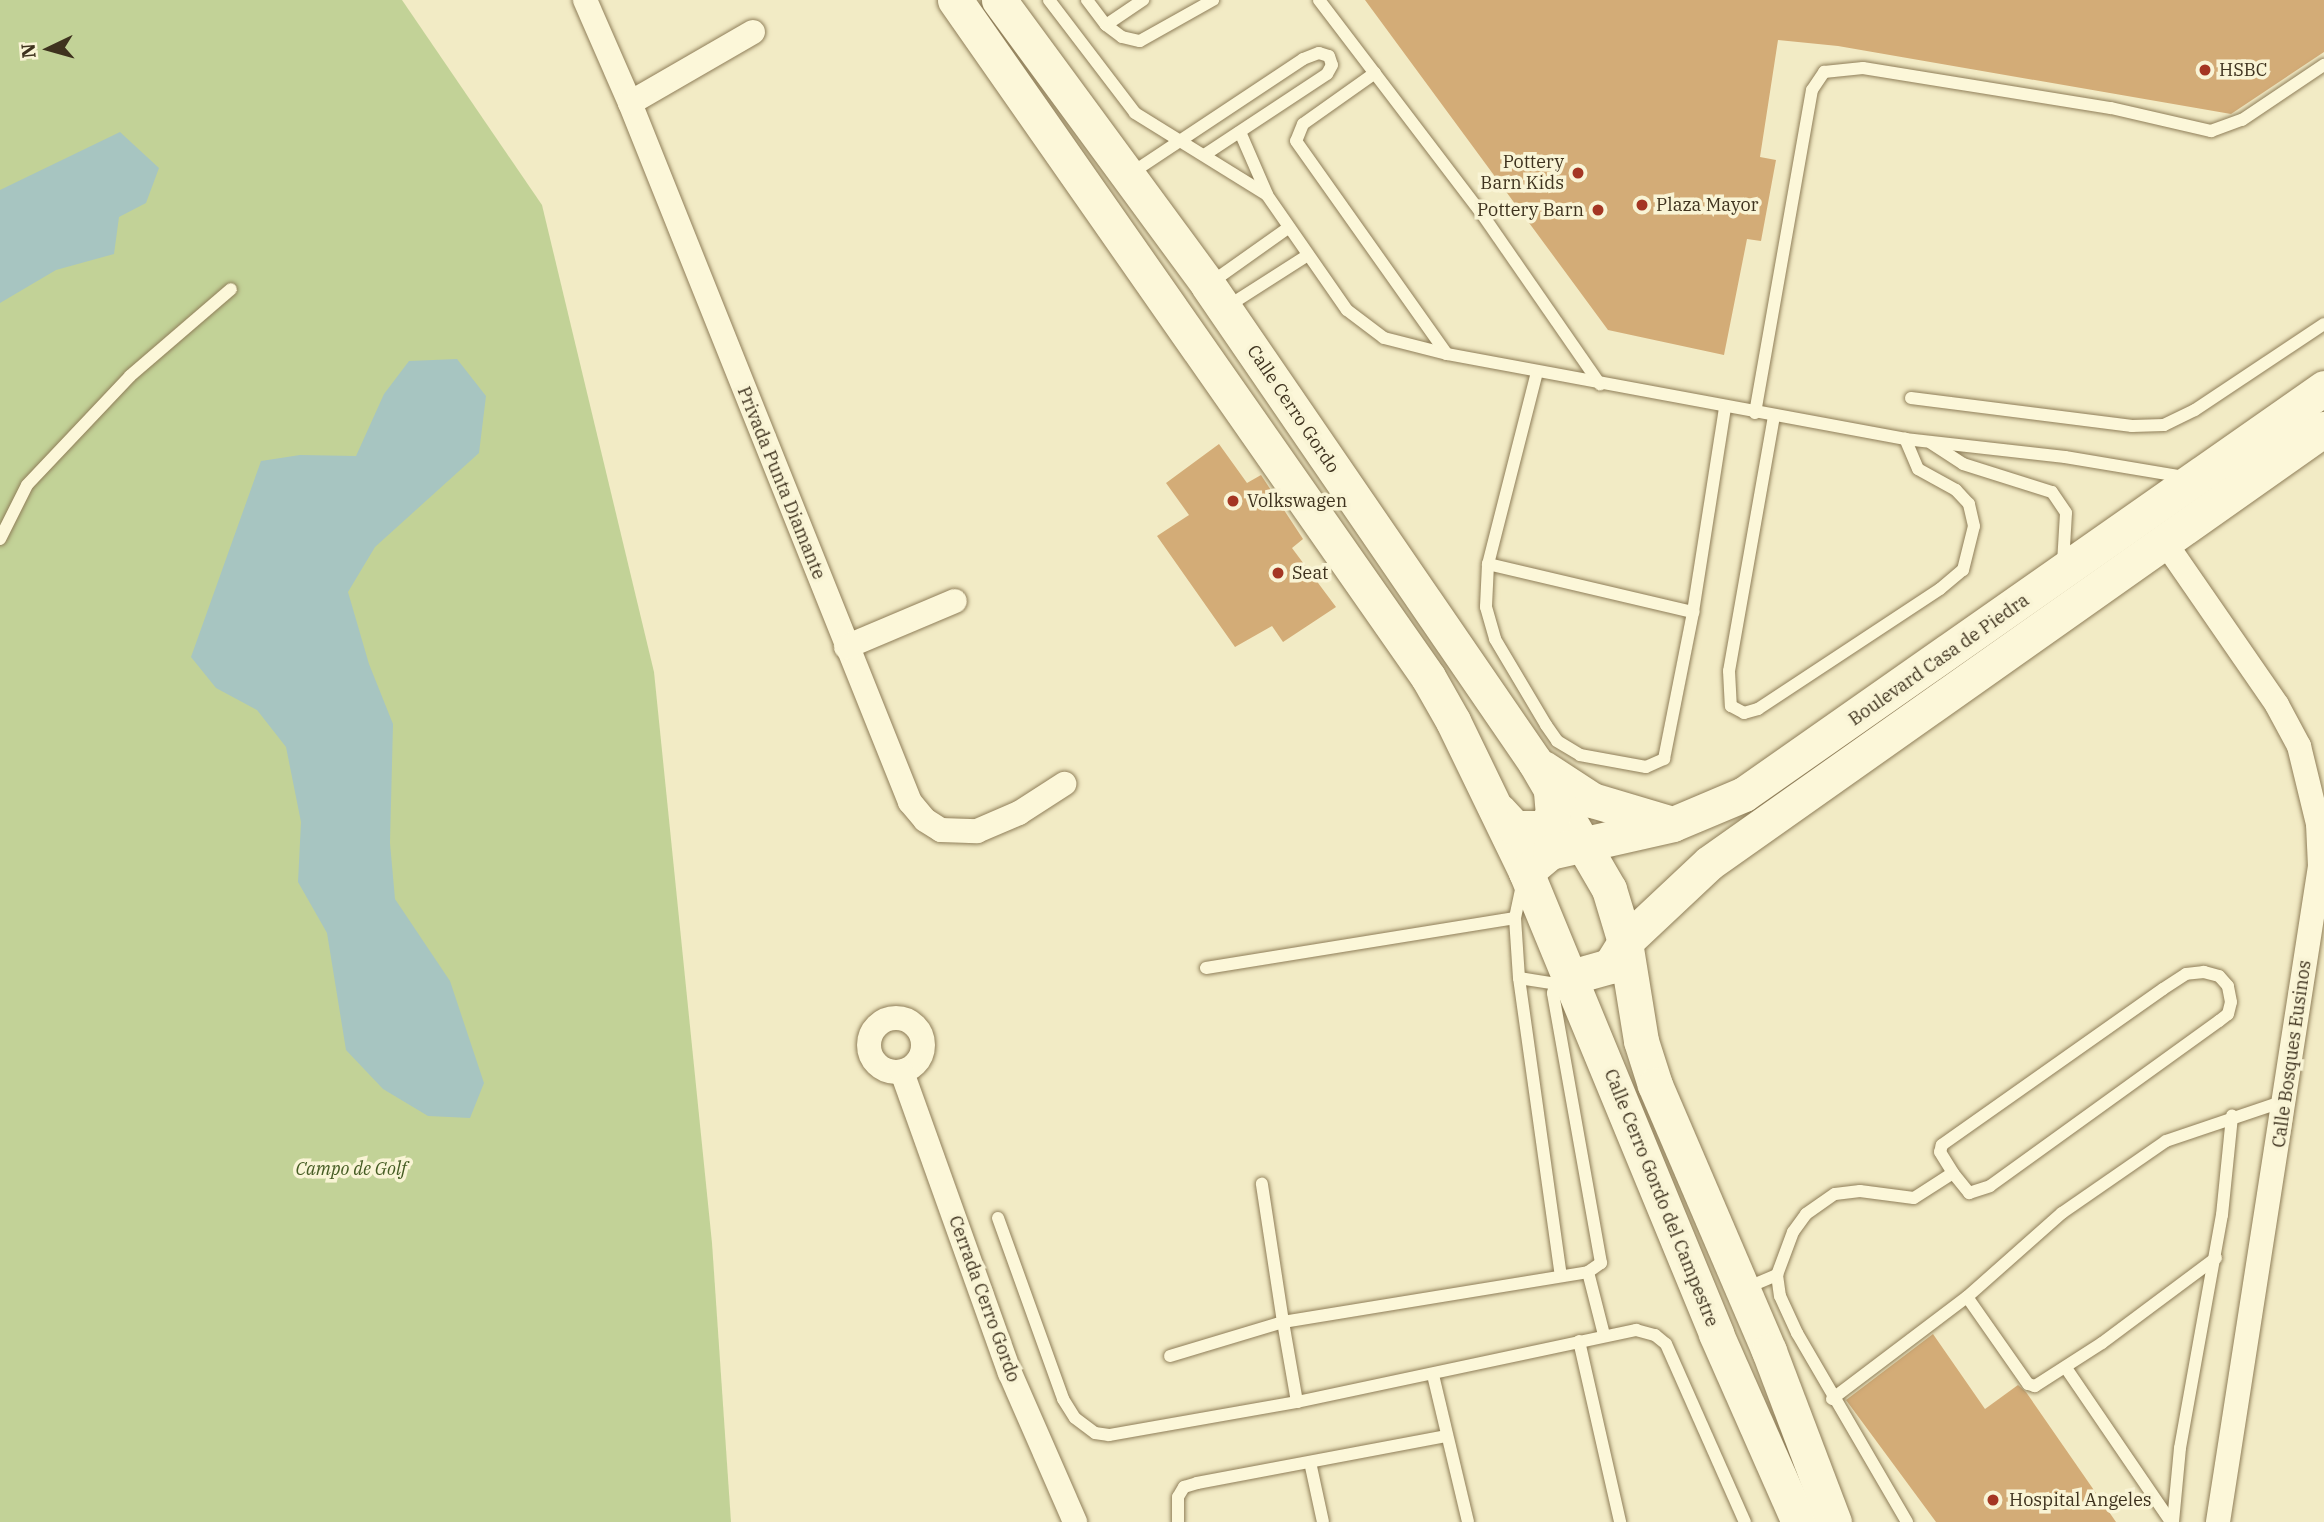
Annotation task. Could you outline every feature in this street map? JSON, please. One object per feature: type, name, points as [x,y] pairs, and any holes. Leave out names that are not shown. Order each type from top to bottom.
[{"type":"main road","points":[[955,0],[1428,677],[1499,811],[1526,872]]},
{"type":"main road","name":"Calle Cerro Gordo","points":[[999,0],[1216,296],[1543,776],[1609,889],[1625,942]]},
{"type":"main road","name":"Boulevard Casa de Piedra","points":[[1526,872],[1550,852],[1672,824],[1710,811],[1777,774],[2324,388]]},
{"type":"main road","name":"Boulevard Casa de Piedra","points":[[1563,981],[1603,971],[1615,961],[1625,942],[1709,863],[2324,429]]},
{"type":"main road","points":[[1499,811],[1515,828],[1543,828],[1553,815],[1543,776]]},
{"type":"main road","points":[[1543,776],[1630,815],[1672,824]]},
{"type":"main road","name":"Calle Cerro Gordo del Campestre","points":[[1526,872],[1563,981],[1799,1522]]},
{"type":"main road","name":"Calle Cerro Gordo del Campestre","points":[[1625,942],[1644,1052],[1691,1177],[1742,1290],[1834,1522]]},
{"type":"street","name":"Privada Punta Diamante","points":[[585,0],[631,103],[896,775],[925,820],[941,830],[977,831],[1019,813],[1064,784]]},
{"type":"street","points":[[631,103],[753,32]]},
{"type":"street","name":"Calle Bosques Eusinos","points":[[2164,541],[2277,705],[2299,746],[2312,792],[2320,866],[2286,1101],[2218,1522]]},
{"type":"street","points":[[846,647],[955,601]]},
{"type":"street","name":"Cerrada Cerro Gordo","points":[[902,1072],[1010,1373],[1075,1522]]},
{"type":"lane","points":[[1049,0],[1135,113],[1179,143],[1204,155],[1267,195]]},
{"type":"lane","points":[[1087,0],[1106,25],[1122,37],[1140,41],[1213,0]]},
{"type":"lane","points":[[1106,25],[1143,0]]},
{"type":"lane","points":[[1319,0],[1480,211],[1600,384]]},
{"type":"lane","points":[[1129,174],[1303,59],[1319,53],[1329,56],[1332,65],[1327,74],[1204,155]]},
{"type":"lane","points":[[1755,413],[1812,90],[1825,72],[1863,68],[2111,108],[2211,131],[2242,121],[2324,65]]},
{"type":"lane","points":[[1375,73],[1303,124],[1296,141],[1447,354]]},
{"type":"lane","points":[[1240,132],[1267,195],[1347,310],[1366,327],[1401,345],[1905,439],[2065,457],[2195,478]]},
{"type":"lane","points":[[1216,296],[1289,228]]},
{"type":"lane","points":[[1216,296],[1308,255]]},
{"type":"lane","points":[[0,539],[27,485],[130,376],[231,289]]},
{"type":"lane","points":[[1911,398],[2132,426],[2164,425],[2195,410],[2324,324]]},
{"type":"lane","points":[[1537,372],[1488,564],[1486,607],[1494,639],[1557,741],[1580,755],[1646,766],[1661,764],[1668,747],[1693,612],[1725,407]]},
{"type":"lane","points":[[1774,416],[1729,671],[1731,706],[1744,713],[1758,709],[1940,589],[1963,570],[1975,526],[1969,504],[1956,490],[1918,469],[1905,439]]},
{"type":"lane","points":[[1930,442],[1963,464],[2052,492],[2066,513],[2062,572]]},
{"type":"lane","points":[[1488,564],[1693,612]]},
{"type":"lane","points":[[1526,872],[1515,918],[1519,978],[1561,1276]]},
{"type":"lane","points":[[1206,968],[1515,918]]},
{"type":"lane","points":[[2204,972],[2219,976],[2228,986],[2228,1014],[1990,1186],[1969,1193],[1953,1173],[1940,1152],[1942,1145],[2163,989],[2186,974],[2204,972]]},
{"type":"lane","points":[[1170,1356],[1283,1322],[1588,1272],[1598,1267],[1602,1254],[1555,1007],[1563,981],[1519,978]]},
{"type":"lane","points":[[1832,1399],[1968,1297],[2062,1213],[2166,1141],[2232,1116],[2286,1101]]},
{"type":"lane","points":[[2172,1522],[2180,1448],[2216,1258],[2232,1116]]},
{"type":"lane","points":[[1907,1522],[1832,1399],[1787,1313],[1777,1275],[1793,1232],[1823,1200],[1860,1191],[1914,1198],[1953,1173]]},
{"type":"lane","points":[[1262,1184],[1297,1402]]},
{"type":"lane","points":[[998,1218],[1063,1399],[1074,1418],[1095,1433],[1109,1435],[1297,1402],[1636,1330],[1655,1335],[1667,1344],[1745,1522]]},
{"type":"lane","points":[[1968,1297],[2028,1384],[2040,1384],[2066,1368],[2216,1258]]},
{"type":"lane","points":[[1588,1272],[1604,1335]]},
{"type":"lane","points":[[1742,1290],[1777,1275]]},
{"type":"lane","points":[[1579,1341],[1620,1522]]},
{"type":"lane","points":[[2066,1368],[2172,1522]]},
{"type":"lane","points":[[1433,1375],[1468,1522]]},
{"type":"lane","points":[[1178,1522],[1178,1497],[1184,1487],[1446,1436]]},
{"type":"lane","points":[[1310,1462],[1323,1522]]},
{"type":"green space","name":"Campo de Golf","points":[[0,0],[402,0],[542,205],[654,672],[712,1243],[731,1522],[0,1522]]},
{"type":"water","points":[[120,132],[159,168],[146,203],[119,217],[114,254],[56,270],[0,303],[0,190]]},
{"type":"water","points":[[457,359],[486,396],[479,453],[375,547],[348,592],[369,664],[393,724],[390,843],[395,899],[450,981],[484,1083],[470,1118],[428,1116],[383,1089],[346,1050],[327,933],[298,882],[301,822],[286,747],[257,710],[216,688],[191,657],[261,461],[300,455],[356,456],[384,394],[409,361]]},
{"type":"building","name":"Plaza Mayor","points":[[1365,0],[2324,0],[2324,52],[2231,114],[1838,46],[1778,40],[1760,157],[1776,160],[1761,241],[1747,239],[1724,355],[1608,330]]},
{"type":"building","points":[[1219,444],[1247,483],[1261,475],[1303,539],[1292,548],[1336,607],[1283,642],[1272,626],[1235,647],[1157,536],[1189,515],[1166,483]]},
{"type":"building","points":[[1933,1334],[1985,1409],[2018,1385],[2026,1392],[2116,1522],[1936,1522],[1846,1400]]},
{"type":"place","name":"HSBC","points":[[2205,70]]},
{"type":"place","name":"Pottery Barn Kids","points":[[1578,173]]},
{"type":"place","name":"Plaza Mayor","points":[[1642,205]]},
{"type":"place","name":"Pottery Barn","points":[[1598,210]]},
{"type":"place","name":"Volkswagen","points":[[1233,501]]},
{"type":"place","name":"Seat","points":[[1278,573]]},
{"type":"place","name":"Hospital Angeles","points":[[1993,1500]]}]
